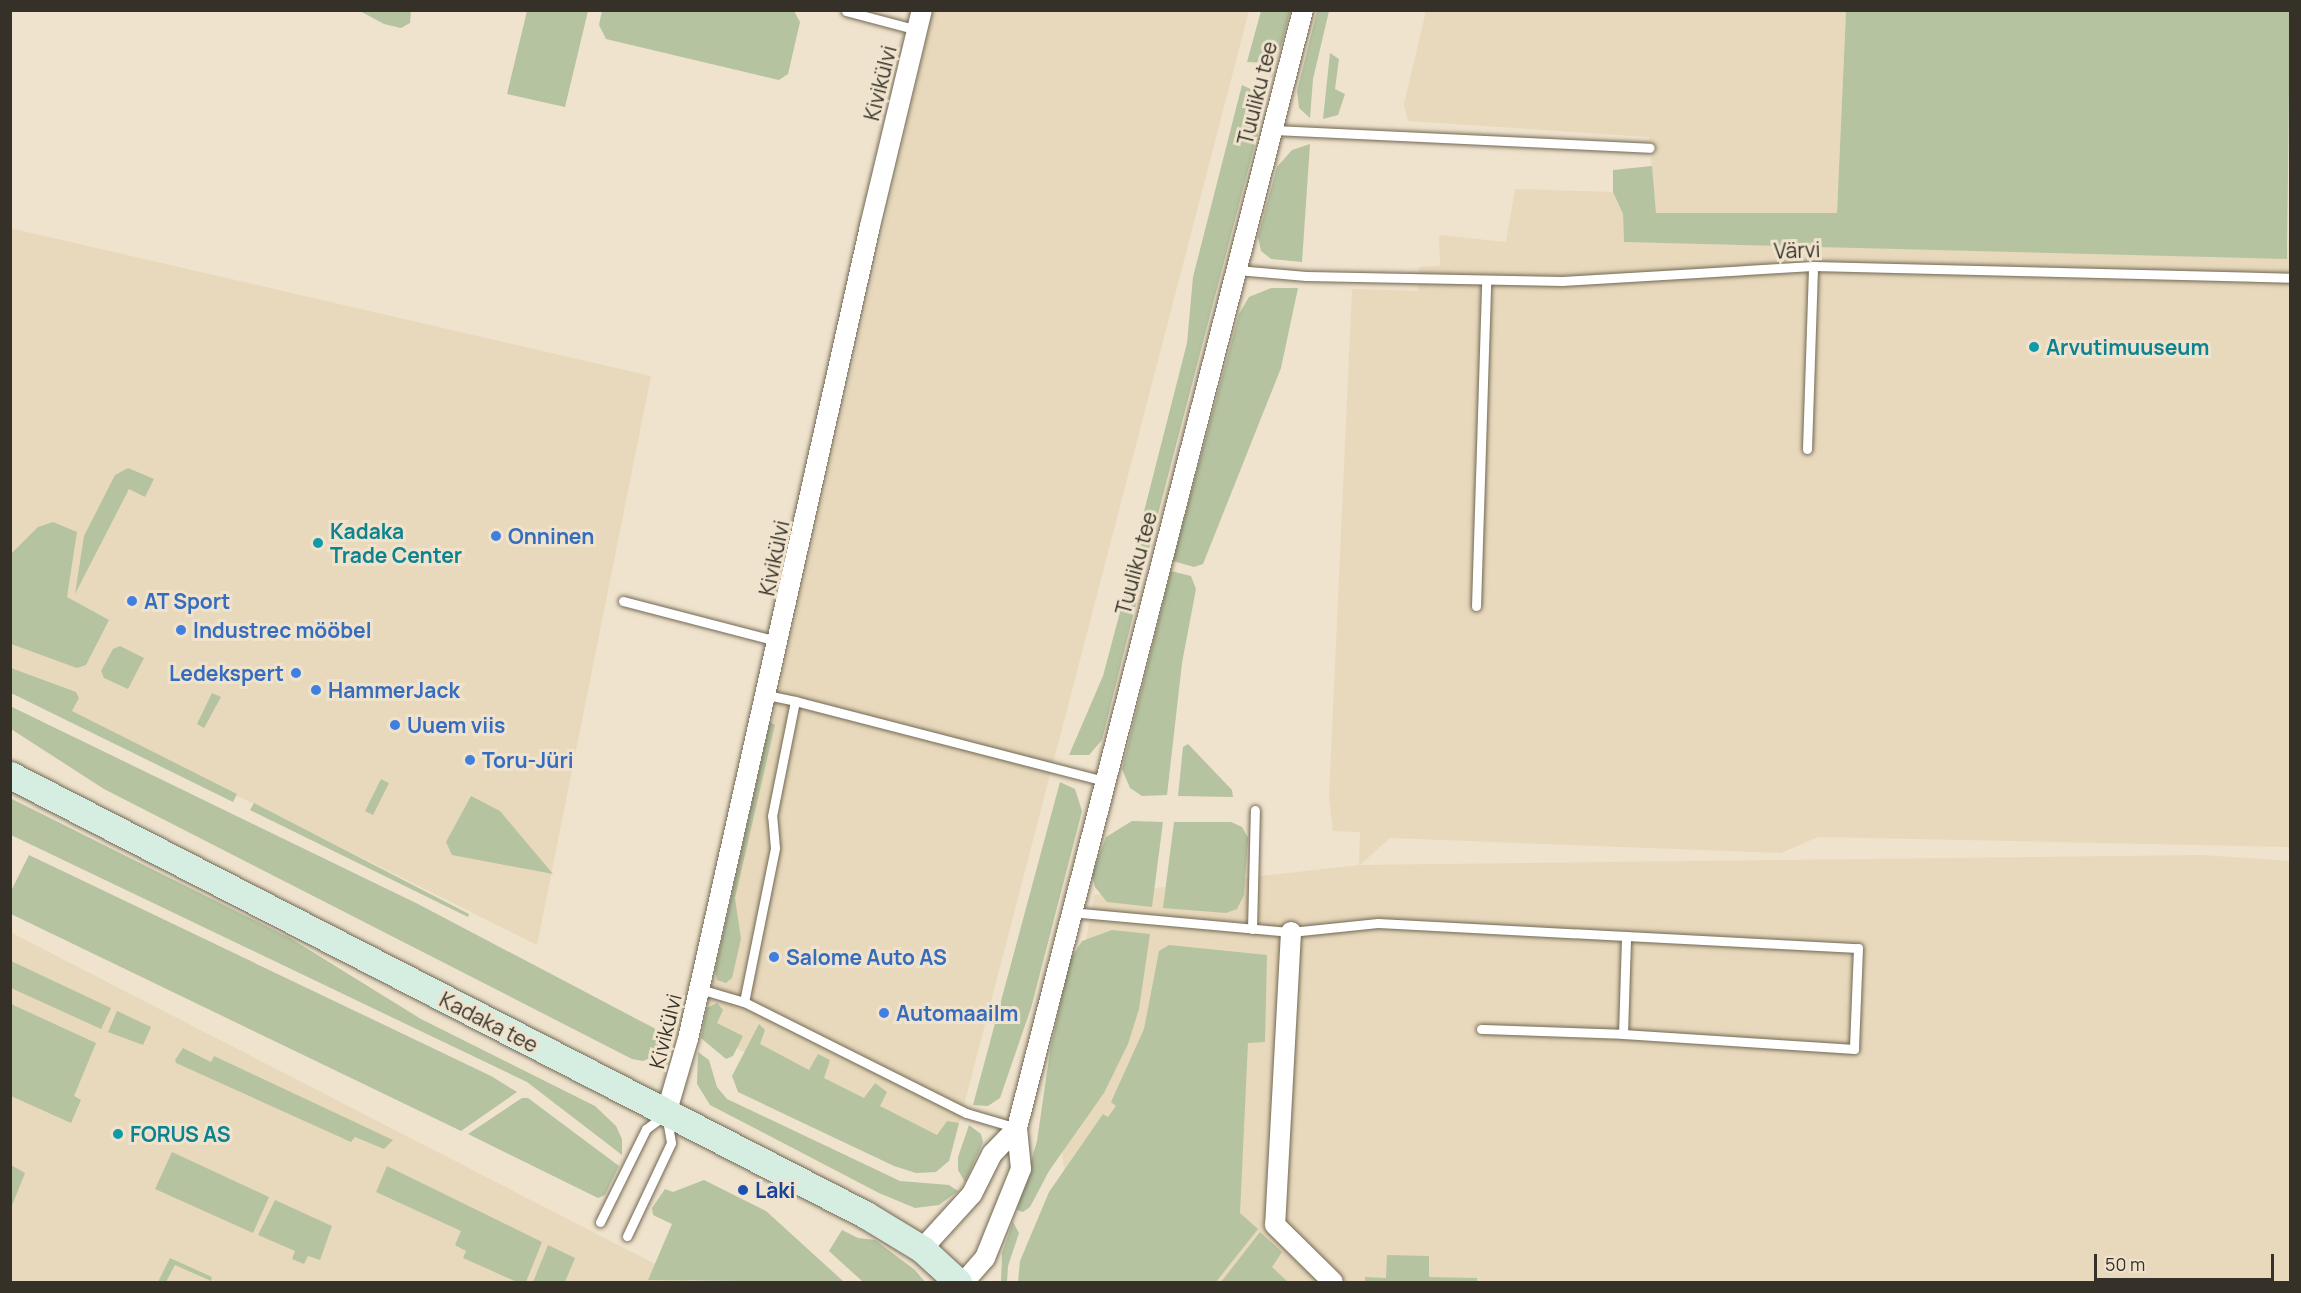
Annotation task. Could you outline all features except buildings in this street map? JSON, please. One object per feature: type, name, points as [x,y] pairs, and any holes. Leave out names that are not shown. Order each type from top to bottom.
[{"type":"main road","name":"Kadaka tee","points":[[10,775],[866,1215],[922,1249],[958,1282]]},
{"type":"street","name":"Tuuliku tee","points":[[964,1282],[985,1258],[1021,1169],[1017,1128],[1070,912],[1303,10]]},
{"type":"street","name":"Kivikülvi","points":[[666,1114],[700,989],[780,642],[870,226],[920,20]]},
{"type":"street","points":[[1291,932],[1275,1225],[1333,1282]]},
{"type":"street","points":[[922,1249],[972,1194],[992,1154],[1017,1128]]},
{"type":"lane","points":[[846,11],[920,20]]},
{"type":"lane","points":[[1273,130],[1650,148]]},
{"type":"lane","points":[[1807,448],[1814,266]]},
{"type":"lane","name":"Värvi","points":[[1237,270],[1306,276],[1562,281],[1814,266],[2290,278]]},
{"type":"lane","points":[[1476,606],[1485,280]]},
{"type":"lane","points":[[623,602],[780,642]]},
{"type":"lane","points":[[767,695],[1104,782]]},
{"type":"lane","points":[[744,1002],[775,848],[772,816],[795,701]]},
{"type":"lane","points":[[1252,929],[1255,810]]},
{"type":"lane","points":[[1070,912],[1291,932],[1378,923],[1858,948],[1854,1049],[1623,1034],[1481,1029]]},
{"type":"lane","points":[[1623,1034],[1626,936]]},
{"type":"lane","points":[[700,989],[744,1002],[966,1113],[1017,1128]]},
{"type":"lane","points":[[600,1222],[646,1129],[666,1114],[671,1143],[627,1236]]},
{"type":"shaded area","points":[[933,11],[1249,11],[950,1159],[702,1030]]},
{"type":"shaded area","points":[[1426,11],[1846,11],[1837,213],[1656,213],[1649,137],[1408,121],[1404,104]]},
{"type":"shaded area","points":[[1515,189],[1613,192],[1623,214],[1624,242],[2287,258],[2290,215],[2290,847],[1818,837],[1781,853],[1390,838],[1360,865],[2202,855],[2290,861],[2290,1282],[1094,1282],[1070,1215],[1059,1129],[1064,1062],[1094,895],[1359,865],[1360,832],[1333,831],[1329,797],[1352,289],[1418,291],[1419,267],[1440,266],[1439,235],[1506,242]]},
{"type":"shaded area","name":"Kadaka Trade Center","points":[[10,228],[651,376],[537,945],[11,683]]},
{"type":"shaded area","points":[[10,932],[690,1282],[11,1282]]},
{"type":"green space","points":[[602,10],[794,11],[800,22],[788,74],[779,80],[606,39],[599,25]]},
{"type":"green space","points":[[360,11],[411,11],[410,23],[401,28],[384,24]]},
{"type":"green space","points":[[527,11],[588,11],[565,107],[507,94]]},
{"type":"green space","points":[[1261,11],[1290,11],[1280,49],[1273,58],[1264,63],[1247,62]]},
{"type":"green space","points":[[1317,11],[1329,11],[1313,79],[1310,118],[1299,108],[1297,91]]},
{"type":"green space","points":[[1846,11],[2290,11],[2287,259],[1624,242],[1623,214],[1613,192],[1613,170],[1652,166],[1656,213],[1837,213]]},
{"type":"green space","points":[[1330,53],[1339,59],[1335,89],[1345,94],[1338,115],[1323,119]]},
{"type":"green space","points":[[1242,85],[1257,92],[1263,113],[1147,556],[1137,552],[1136,543],[1187,343],[1193,277]]},
{"type":"green space","points":[[1310,144],[1302,262],[1271,259],[1261,251],[1258,237],[1277,167],[1292,150]]},
{"type":"green space","points":[[1271,288],[1298,288],[1281,368],[1203,564],[1194,567],[1173,561],[1239,314],[1249,297]]},
{"type":"green space","points":[[128,468],[154,479],[145,497],[129,489],[75,594],[84,536],[115,475]]},
{"type":"green space","points":[[53,522],[77,532],[67,597],[109,620],[86,665],[77,668],[11,644],[11,554],[38,527]]},
{"type":"green space","points":[[1133,563],[1146,564],[1102,740],[1089,755],[1069,755],[1103,676]]},
{"type":"green space","points":[[1171,571],[1191,576],[1196,589],[1182,663],[1167,795],[1142,796],[1130,788],[1122,769]]},
{"type":"green space","points":[[120,646],[144,658],[128,689],[104,678],[101,671],[113,649]]},
{"type":"green space","points":[[11,668],[76,692],[79,698],[72,711],[237,794],[233,802],[11,693]]},
{"type":"green space","points":[[212,693],[221,697],[204,728],[197,724]]},
{"type":"green space","points":[[10,706],[418,904],[669,1036],[655,1056],[643,1061],[632,1059],[104,789],[11,729]]},
{"type":"green space","points":[[770,722],[775,725],[735,898],[741,939],[732,978],[726,983],[717,980],[715,971]]},
{"type":"green space","points":[[1188,744],[1232,790],[1233,797],[1178,796],[1183,747]]},
{"type":"green space","points":[[381,779],[389,783],[373,815],[365,811]]},
{"type":"green space","points":[[1060,782],[1075,789],[1082,811],[1031,1008],[1000,1098],[988,1106],[973,1105]]},
{"type":"green space","points":[[471,796],[500,811],[553,874],[452,855],[446,842]]},
{"type":"green space","points":[[10,798],[290,938],[421,1019],[595,1106],[616,1126],[622,1139],[622,1155],[527,1082],[11,835]]},
{"type":"green space","points":[[254,803],[469,914],[468,917],[250,810]]},
{"type":"green space","points":[[1132,821],[1163,822],[1152,907],[1107,902],[1095,887],[1092,875],[1106,837]]},
{"type":"green space","points":[[1174,822],[1231,822],[1242,827],[1248,838],[1244,895],[1237,909],[1226,913],[1163,908]]},
{"type":"green space","points":[[29,855],[491,1076],[517,1092],[461,1131],[11,914],[11,891]]},
{"type":"green space","points":[[1112,930],[1150,934],[1139,1009],[1128,1044],[1104,1093],[1049,1171],[1030,1207],[1023,1212],[1017,1210],[1037,1141],[1050,1051],[1070,960],[1082,941]]},
{"type":"green space","points":[[1169,945],[1267,955],[1265,1042],[1248,1043],[1240,1213],[1258,1229],[1216,1282],[1018,1282],[1020,1261],[1049,1192],[1103,1114],[1108,1117],[1116,1106],[1111,1102],[1144,1029],[1159,951]]},
{"type":"green space","points":[[11,961],[111,1008],[101,1029],[11,988]]},
{"type":"green space","points":[[717,1003],[723,1010],[717,1023],[743,1036],[733,1056],[726,1059],[701,1038],[707,1008]]},
{"type":"green space","points":[[11,1004],[96,1043],[74,1096],[81,1100],[71,1123],[11,1096]]},
{"type":"green space","points":[[117,1011],[151,1027],[143,1045],[108,1032]]},
{"type":"green space","points":[[759,1024],[765,1030],[760,1044],[809,1070],[818,1054],[830,1060],[824,1078],[864,1098],[875,1083],[887,1092],[880,1106],[937,1135],[947,1121],[959,1123],[949,1161],[936,1172],[916,1173],[894,1166],[738,1092],[732,1076]]},
{"type":"green space","points":[[183,1048],[211,1062],[214,1056],[393,1140],[384,1149],[355,1137],[351,1142],[176,1063],[175,1060]]},
{"type":"green space","points":[[698,1052],[709,1060],[717,1087],[727,1099],[900,1181],[949,1185],[958,1191],[939,1205],[915,1208],[879,1193],[710,1105],[697,1084]]},
{"type":"green space","points":[[522,1098],[528,1098],[619,1166],[605,1195],[598,1198],[468,1134]]},
{"type":"green space","points":[[969,1125],[981,1134],[983,1142],[965,1182],[958,1170],[958,1157]]},
{"type":"green space","points":[[172,1152],[269,1197],[253,1233],[155,1189]]},
{"type":"green space","points":[[11,1165],[25,1173],[11,1208]]},
{"type":"green space","points":[[387,1166],[542,1242],[526,1282],[517,1282],[463,1258],[466,1251],[455,1245],[461,1231],[376,1192]]},
{"type":"green space","points":[[704,1180],[766,1211],[844,1282],[648,1280],[672,1224],[653,1215],[652,1208],[665,1189],[673,1192]]},
{"type":"green space","points":[[275,1200],[332,1226],[320,1260],[308,1256],[304,1264],[292,1259],[295,1251],[258,1235]]},
{"type":"green space","points":[[1013,1222],[1019,1233],[1008,1266],[1007,1282],[1001,1282],[1002,1253]]},
{"type":"green space","points":[[842,1230],[858,1238],[875,1240],[915,1270],[925,1282],[863,1282],[829,1251]]},
{"type":"green space","points":[[1260,1232],[1282,1252],[1272,1267],[1288,1282],[1221,1282]]},
{"type":"green space","points":[[548,1245],[575,1258],[565,1282],[533,1282]]},
{"type":"green space","points":[[1387,1255],[1429,1256],[1429,1277],[1477,1278],[1477,1282],[1365,1282],[1365,1277],[1386,1278]]},
{"type":"green space","points":[[170,1258],[212,1277],[211,1281],[175,1265],[166,1282],[158,1282]]},
{"type":"place","name":"Arvutimuuseum","points":[[2034,347]]},
{"type":"place","name":"Onninen","points":[[496,536]]},
{"type":"place","name":"Kadaka Trade Center","points":[[318,543]]},
{"type":"place","name":"AT Sport","points":[[132,601]]},
{"type":"place","name":"Industrec mööbel","points":[[181,630]]},
{"type":"place","name":"Ledekspert","points":[[296,673]]},
{"type":"place","name":"HammerJack","points":[[316,690]]},
{"type":"place","name":"Uuem viis","points":[[395,725]]},
{"type":"place","name":"Toru-Jüri","points":[[470,760]]},
{"type":"place","name":"Salome Auto AS","points":[[774,957]]},
{"type":"place","name":"Automaailm","points":[[884,1013]]},
{"type":"place","name":"FORUS AS","points":[[118,1134]]},
{"type":"place","name":"Laki","points":[[743,1190]]}]
